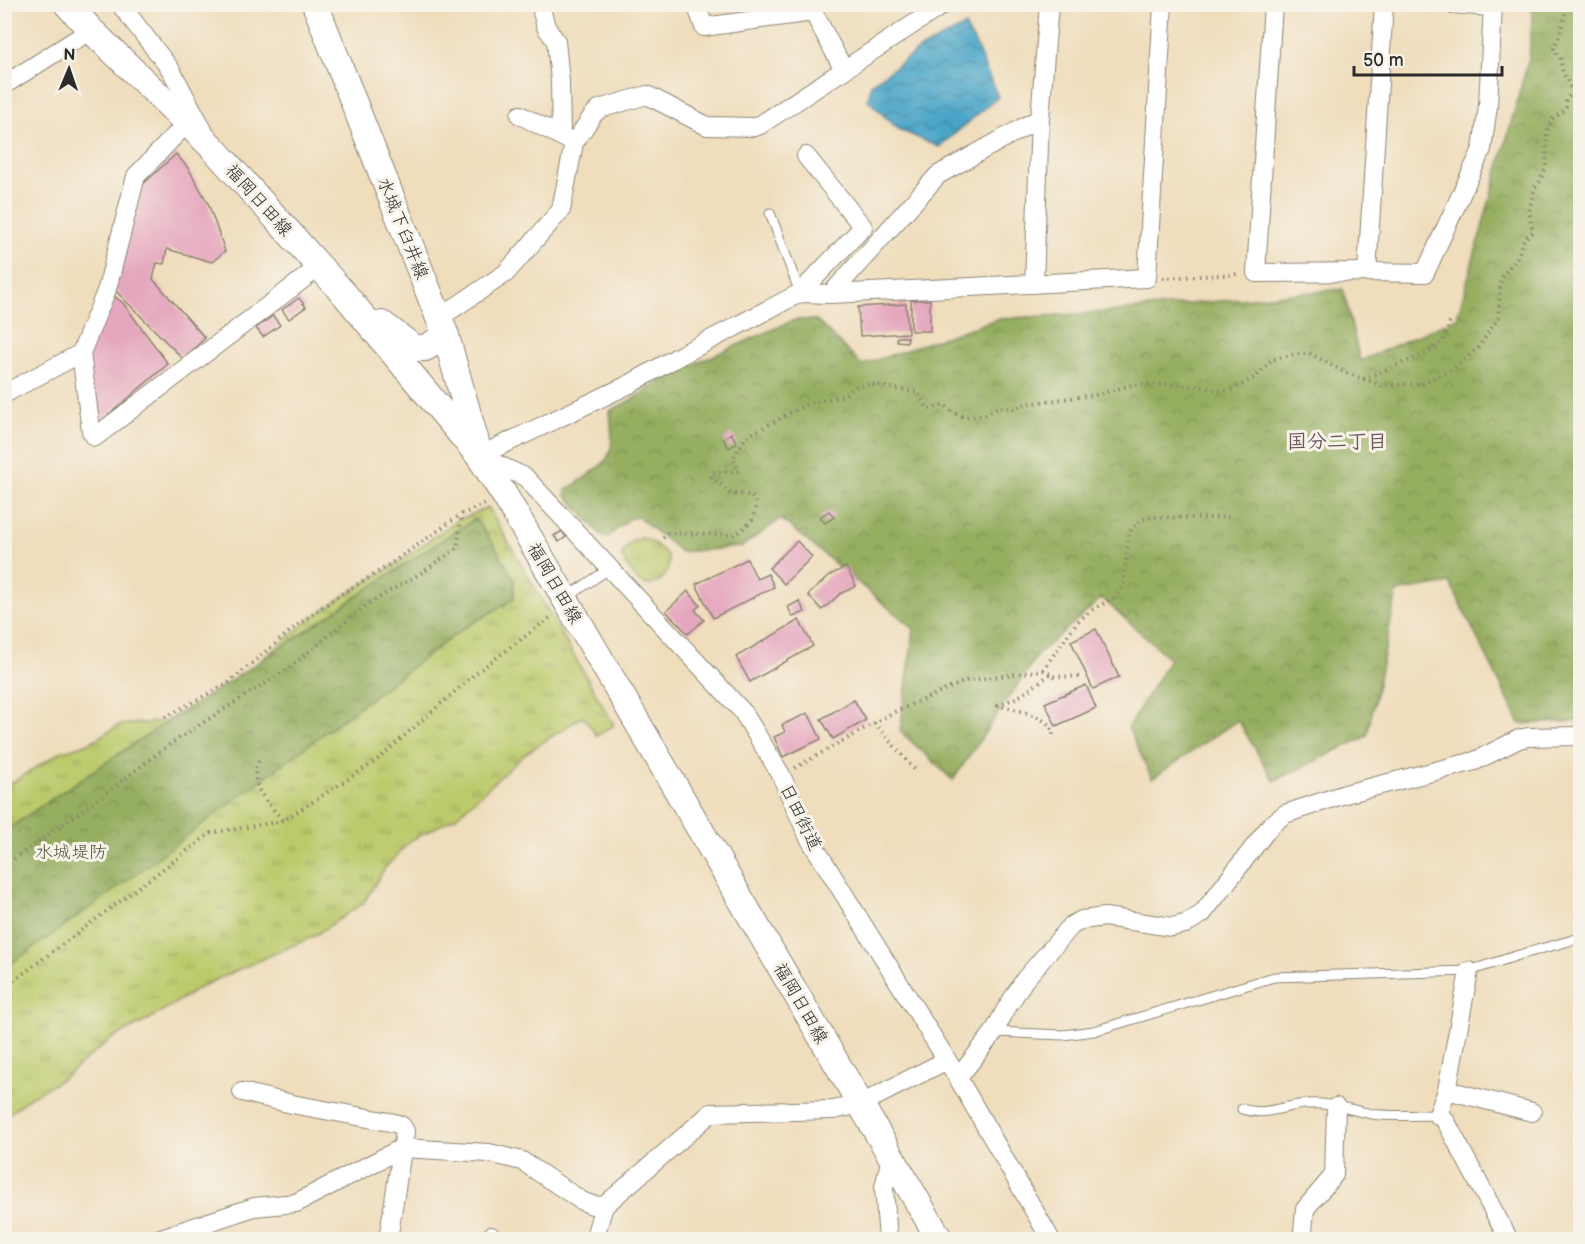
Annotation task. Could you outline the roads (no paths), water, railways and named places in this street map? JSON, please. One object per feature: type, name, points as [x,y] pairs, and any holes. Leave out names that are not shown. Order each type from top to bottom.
[{"type":"main road","name":"福岡日田線","points":[[67,4],[212,147],[346,296],[479,456],[505,496],[940,1239]]},
{"type":"main road","name":"水城下臼井線","points":[[315,4],[442,327],[479,456]]},
{"type":"main road","points":[[346,296],[414,348],[425,348],[442,327]]},
{"type":"street","points":[[120,4],[171,70],[212,147]]},
{"type":"street","points":[[696,4],[704,27],[811,8],[844,70]]},
{"type":"street","points":[[568,140],[599,109],[647,95],[707,126],[754,127],[760,125],[944,4]]},
{"type":"street","points":[[1034,284],[1040,118],[1049,4]]},
{"type":"street","points":[[800,293],[831,294],[1150,278],[1163,4]]},
{"type":"street","points":[[1274,4],[1256,273],[1425,273],[1482,149],[1488,106],[1493,6],[1451,4]]},
{"type":"street","points":[[1367,272],[1384,4]]},
{"type":"street","points":[[442,327],[506,273],[561,210],[568,140],[556,41],[546,27],[542,12]]},
{"type":"street","points":[[4,86],[91,30]]},
{"type":"street","points":[[520,115],[568,140]]},
{"type":"street","points":[[831,294],[938,175],[1040,118]]},
{"type":"street","points":[[186,123],[136,176],[106,289],[81,353],[90,431],[95,437],[319,267]]},
{"type":"street","points":[[479,456],[630,384],[800,293],[863,227],[806,156]]},
{"type":"street","points":[[4,394],[81,353]]},
{"type":"street","name":"日田街道","points":[[479,456],[525,477],[743,712],[782,775],[809,838],[958,1078],[1051,1239]]},
{"type":"street","points":[[958,1078],[994,1032],[1025,979],[1072,925],[1082,920],[1105,917],[1172,927],[1185,924],[1202,914],[1271,825],[1285,814],[1344,794],[1475,760],[1519,739],[1581,736]]},
{"type":"street","points":[[1469,971],[1447,1090],[1438,1115],[1445,1120],[1509,1239]]},
{"type":"street","points":[[594,1239],[604,1206],[711,1113],[833,1110],[861,1104],[947,1060]]},
{"type":"street","points":[[1447,1090],[1532,1112]]},
{"type":"street","points":[[242,1092],[402,1126],[405,1131],[388,1239]]},
{"type":"street","points":[[1306,1239],[1303,1231],[1305,1209],[1334,1175],[1336,1107]]},
{"type":"street","points":[[155,1239],[254,1207],[296,1203],[402,1148],[489,1153],[522,1161],[582,1201],[604,1206]]},
{"type":"street","points":[[888,1239],[884,1187],[891,1157]]},
{"type":"lane","points":[[770,213],[800,293]]},
{"type":"lane","points":[[566,602],[610,568]]},
{"type":"lane","points":[[994,1032],[1063,1035],[1094,1030],[1274,977],[1469,971],[1581,938]]},
{"type":"lane","points":[[1242,1109],[1253,1113],[1306,1104],[1375,1114],[1438,1115]]},
{"type":"water","points":[[965,26],[976,45],[998,97],[939,147],[898,129],[868,100],[871,84],[920,49]]},
{"type":"district","name":"国分二丁目","points":[[1337,441]]},
{"type":"park label","name":"水城堤防","points":[[71,852]]}]
